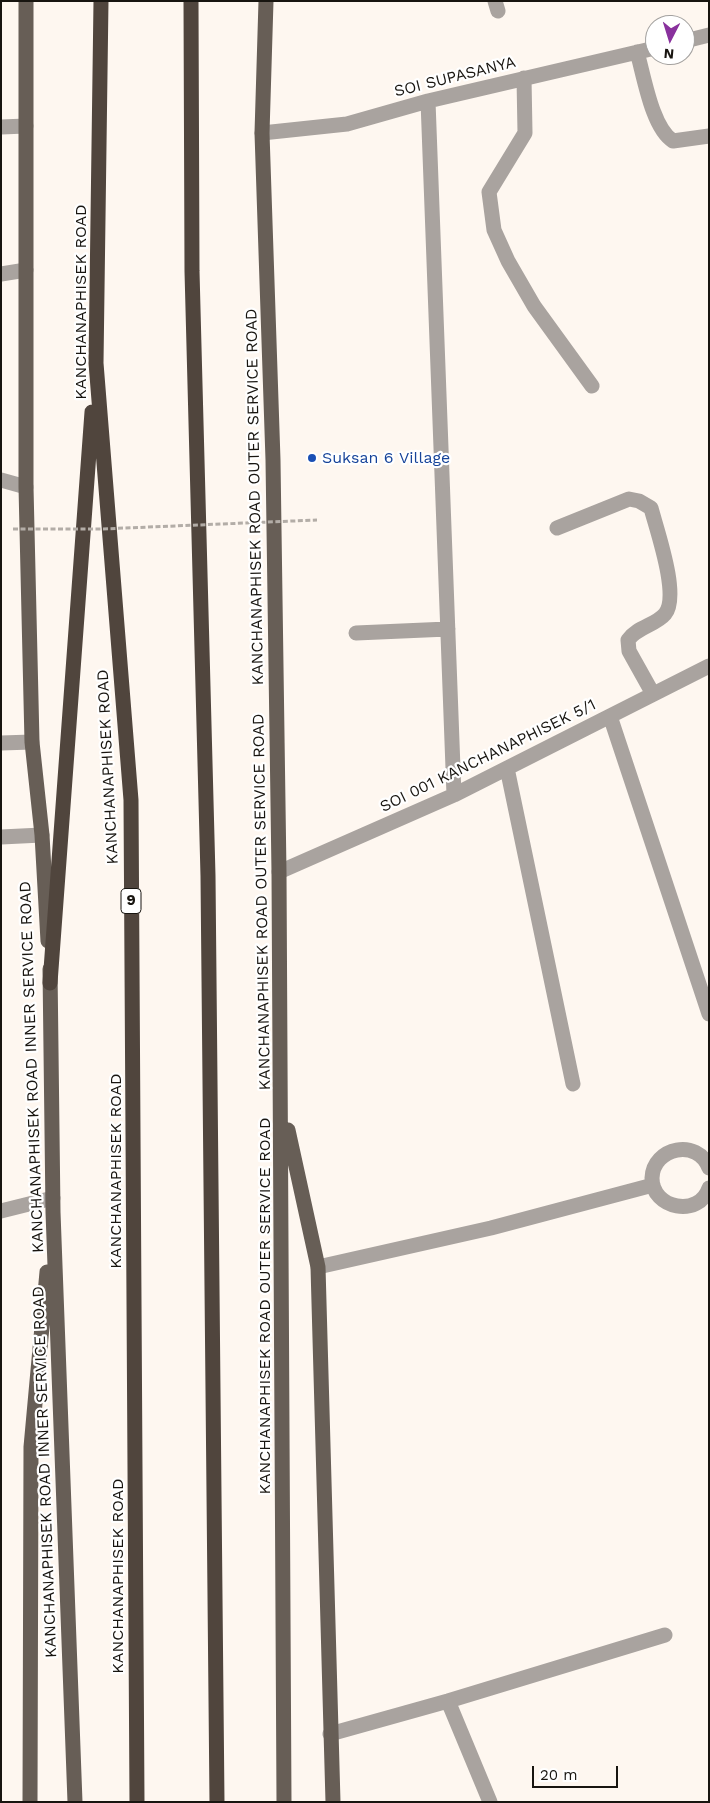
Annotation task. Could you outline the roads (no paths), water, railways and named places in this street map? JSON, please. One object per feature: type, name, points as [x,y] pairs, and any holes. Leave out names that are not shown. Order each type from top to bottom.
[{"type":"highway","name":"KANCHANAPHISEK ROAD","points":[[101,1],[96,363],[131,800],[137,1802]]},
{"type":"highway","points":[[191,1],[192,270],[208,876],[216,1802]]},
{"type":"highway","points":[[50,984],[96,363]]},
{"type":"main road","name":"KANCHANAPHISEK ROAD INNER SERVICE ROAD","points":[[26,1],[26,487],[32,742],[42,835],[50,984],[53,1205],[75,1802]]},
{"type":"main road","name":"KANCHANAPHISEK ROAD OUTER SERVICE ROAD","points":[[266,1],[262,134],[273,460],[279,872],[282,1102],[284,1802]]},
{"type":"main road","points":[[282,1102],[318,1267],[333,1802]]},
{"type":"main road","points":[[30,1802],[31,1447],[53,1205]]},
{"type":"street","points":[[695,38],[709,35]]},
{"type":"street","name":"SOI SUPASANYA","points":[[262,134],[347,124],[428,101],[645,50]]},
{"type":"street","points":[[637,52],[658,123],[666,136],[673,141],[709,136]]},
{"type":"street","points":[[524,78],[525,133],[489,192],[494,230],[508,262],[534,306],[592,386]]},
{"type":"street","points":[[428,101],[454,795]]},
{"type":"street","points":[[1,127],[26,126]]},
{"type":"street","points":[[1,274],[26,270]]},
{"type":"street","points":[[1,480],[26,487]]},
{"type":"street","points":[[557,528],[629,499],[639,501],[651,508],[670,587],[670,604],[664,615],[634,632],[628,640],[629,651],[653,694]]},
{"type":"street","points":[[356,632],[448,629]]},
{"type":"street","name":"SOI 001 KANCHANAPHISEK 5/1","points":[[279,872],[454,795],[709,666]]},
{"type":"street","points":[[610,716],[709,1014]]},
{"type":"street","points":[[1,743],[32,742]]},
{"type":"street","points":[[507,768],[573,1084]]},
{"type":"street","points":[[1,837],[42,835]]},
{"type":"street","points":[[709,1168],[701,1156],[690,1150],[680,1148],[666,1153],[658,1160],[652,1176],[653,1185],[664,1201],[682,1207],[701,1200],[709,1188]]},
{"type":"street","points":[[318,1267],[491,1228],[653,1185]]},
{"type":"street","points":[[1,1211],[53,1205]]},
{"type":"street","points":[[330,1734],[448,1701],[665,1635]]},
{"type":"street","points":[[448,1701],[490,1802]]},
{"type":"place","name":"Suksan 6 Village","points":[[312,458]]}]
